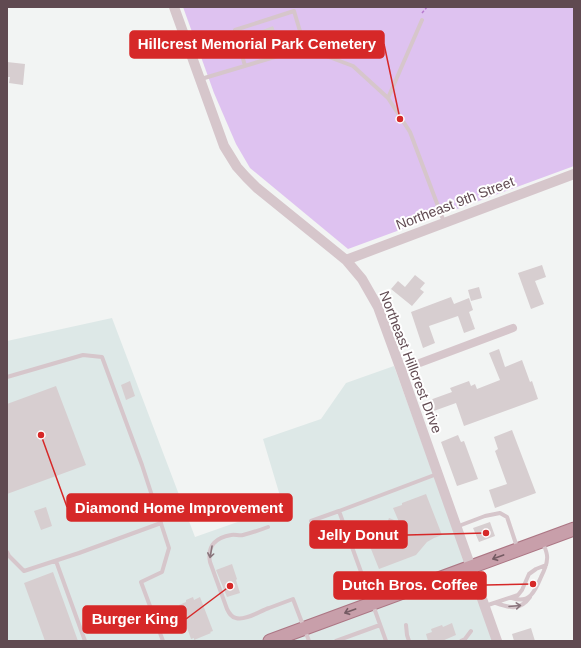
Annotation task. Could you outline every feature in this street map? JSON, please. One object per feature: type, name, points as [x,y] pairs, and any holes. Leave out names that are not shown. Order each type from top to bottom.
[{"type":"highway","points":[[270,641],[574,528]]},
{"type":"street","name":"Northeast Hillcrest Drive","points":[[174,7],[224,146],[238,167],[257,188],[346,260],[362,280],[378,307],[497,641]]},
{"type":"street","name":"Northeast 9th Street","points":[[346,260],[574,174]]},
{"type":"street","points":[[401,370],[513,328]]},
{"type":"lane","points":[[245,66],[235,30],[294,9],[305,48]]},
{"type":"lane","points":[[388,98],[422,20]]},
{"type":"lane","points":[[200,79],[305,48],[353,66],[388,98],[410,132],[444,223]]},
{"type":"lane","points":[[7,377],[83,355],[102,357],[142,465],[169,548],[162,572],[142,582],[163,641]]},
{"type":"lane","points":[[311,521],[438,474]]},
{"type":"lane","points":[[339,511],[386,641]]},
{"type":"lane","points":[[456,527],[485,516],[500,513],[507,517],[518,549]]},
{"type":"lane","points":[[7,552],[24,571],[161,524]]},
{"type":"lane","points":[[268,527],[241,536],[231,535],[220,539],[211,546],[210,562],[227,609],[231,615],[240,619],[293,599],[309,641]]},
{"type":"lane","points":[[496,602],[506,606],[520,607],[527,602],[537,587],[548,557],[542,540]]},
{"type":"lane","points":[[56,561],[85,641]]},
{"type":"lane","points":[[484,606],[518,595],[522,590],[529,574],[546,565]]},
{"type":"lane","points":[[512,598],[523,600],[532,595]]},
{"type":"lane","points":[[336,641],[380,625]]},
{"type":"lane","points":[[406,625],[409,641]]},
{"type":"lane","points":[[461,641],[465,639],[471,631]]},
{"type":"shaded area","points":[[183,7],[574,7],[574,166],[348,249],[250,168],[236,144],[214,93]]},
{"type":"shaded area","points":[[112,318],[195,537],[283,506],[263,439],[321,419],[346,383],[394,366],[495,641],[7,641],[7,341]]},
{"type":"building","points":[[273,26],[281,48],[260,56],[252,34]]},
{"type":"building","points":[[7,62],[25,64],[23,85],[9,83],[10,77],[7,77]]},
{"type":"building","points":[[542,265],[546,277],[535,281],[544,304],[531,309],[518,273]]},
{"type":"building","points":[[415,275],[425,283],[420,289],[424,292],[412,306],[391,289],[398,281],[405,287]]},
{"type":"building","points":[[479,287],[482,298],[471,301],[468,290]]},
{"type":"building","points":[[451,297],[454,304],[469,298],[473,310],[469,312],[475,329],[464,333],[458,316],[429,326],[435,343],[423,348],[411,312]]},
{"type":"building","points":[[499,349],[505,367],[522,360],[530,382],[532,381],[538,399],[464,426],[456,403],[431,412],[427,401],[452,392],[450,388],[469,381],[471,386],[475,384],[477,389],[500,380],[489,353]]},
{"type":"building","points":[[130,381],[135,396],[126,400],[121,385]]},
{"type":"building","points":[[56,386],[86,465],[7,494],[7,404]]},
{"type":"building","points":[[512,430],[536,493],[495,508],[489,490],[507,484],[495,451],[498,449],[494,437]]},
{"type":"building","points":[[458,435],[461,442],[464,441],[478,479],[457,486],[441,442]]},
{"type":"building","points":[[426,494],[442,535],[427,542],[416,555],[379,569],[367,539],[384,531],[389,518],[399,522],[393,508]]},
{"type":"building","points":[[46,507],[52,526],[41,530],[34,511]]},
{"type":"building","points":[[490,522],[495,536],[479,542],[473,528]]},
{"type":"building","points":[[232,564],[240,593],[227,597],[216,570]]},
{"type":"building","points":[[53,572],[78,641],[45,641],[24,583]]},
{"type":"building","points":[[193,597],[194,600],[200,597],[213,631],[194,640],[194,638],[191,639],[179,605]]},
{"type":"building","points":[[452,623],[456,635],[442,641],[428,641],[426,634],[432,632],[431,629],[442,625],[443,627]]},
{"type":"building","points":[[531,628],[535,641],[514,641],[512,634]]},
{"type":"place","name":"Hillcrest Memorial Park Cemetery","points":[[400,119]]},
{"type":"place","name":"Diamond Home Improvement","points":[[41,435]]},
{"type":"place","name":"Jelly Donut","points":[[486,533]]},
{"type":"place","name":"Dutch Bros. Coffee","points":[[533,584]]},
{"type":"place","name":"Burger King","points":[[230,586]]}]
